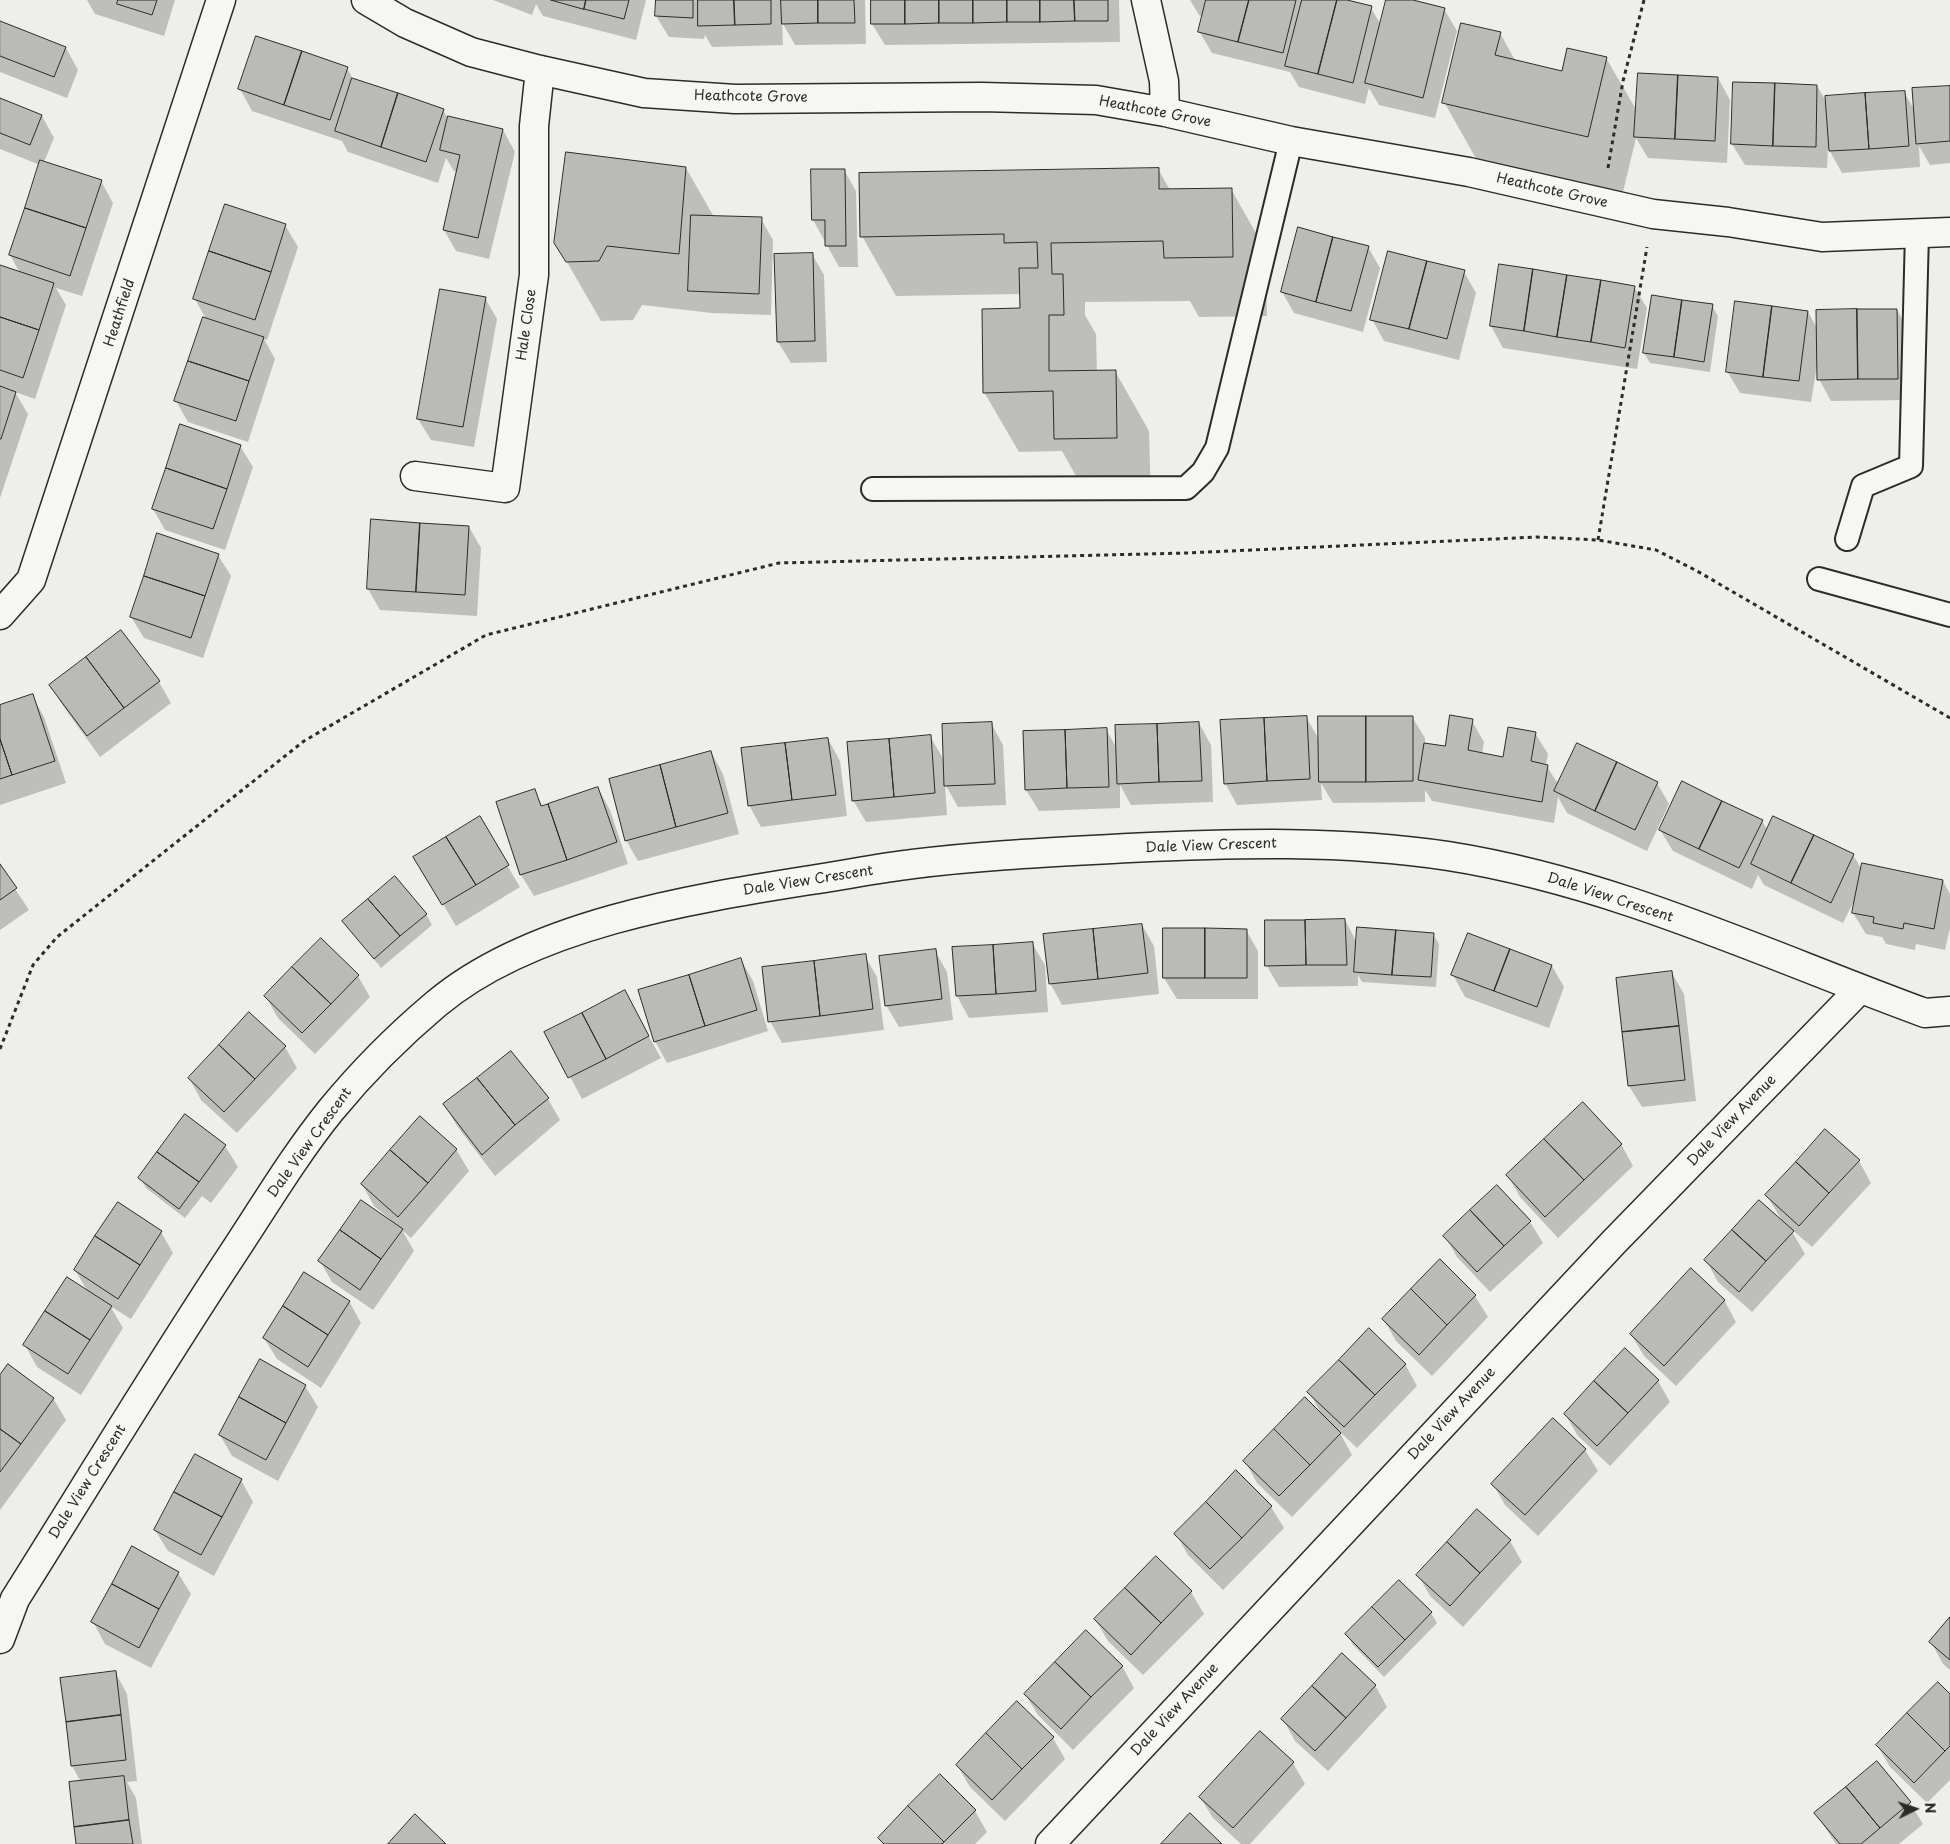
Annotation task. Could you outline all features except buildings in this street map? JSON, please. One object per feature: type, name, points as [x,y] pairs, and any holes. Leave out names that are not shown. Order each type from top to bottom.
[{"type":"street","name":"Heathfield","points":[[0,615],[31,580],[221,0]]},
{"type":"street","name":"Heathcote Grove","points":[[366,0],[406,23],[470,52],[644,93],[735,99],[982,97],[1096,100],[1166,112],[1291,141],[1469,172],[1653,214],[1728,222],[1822,237],[1950,232]]},
{"type":"street","points":[[1146,0],[1164,81],[1166,112]]},
{"type":"street","name":"Hale Close","points":[[415,476],[505,488],[534,275],[534,126],[540,70]]},
{"type":"street","name":"Dale View Crescent","points":[[0,1639],[15,1600],[176,1340],[329,1112],[377,1057],[440,1000],[486,970],[530,948],[618,918],[703,897],[915,864],[1241,842],[1350,844],[1451,857],[1531,873],[1641,905],[1925,1013],[1950,1011]]},
{"type":"street","name":"Dale View Avenue","points":[[1050,1844],[1613,1243],[1860,989]]},
{"type":"lane","points":[[873,489],[1186,488],[1203,472],[1217,448],[1291,141]]},
{"type":"lane","points":[[1847,539],[1863,486],[1910,466],[1917,233]]},
{"type":"lane","points":[[1819,579],[1950,615]]},
{"type":"path","points":[[1603,203],[1623,81],[1644,0]]},
{"type":"path","points":[[1598,540],[1653,214]]},
{"type":"path","points":[[0,1049],[33,964],[57,937],[304,741],[486,635],[778,563],[1186,553],[1537,537],[1598,540],[1656,550],[1697,571],[1950,718]]}]
